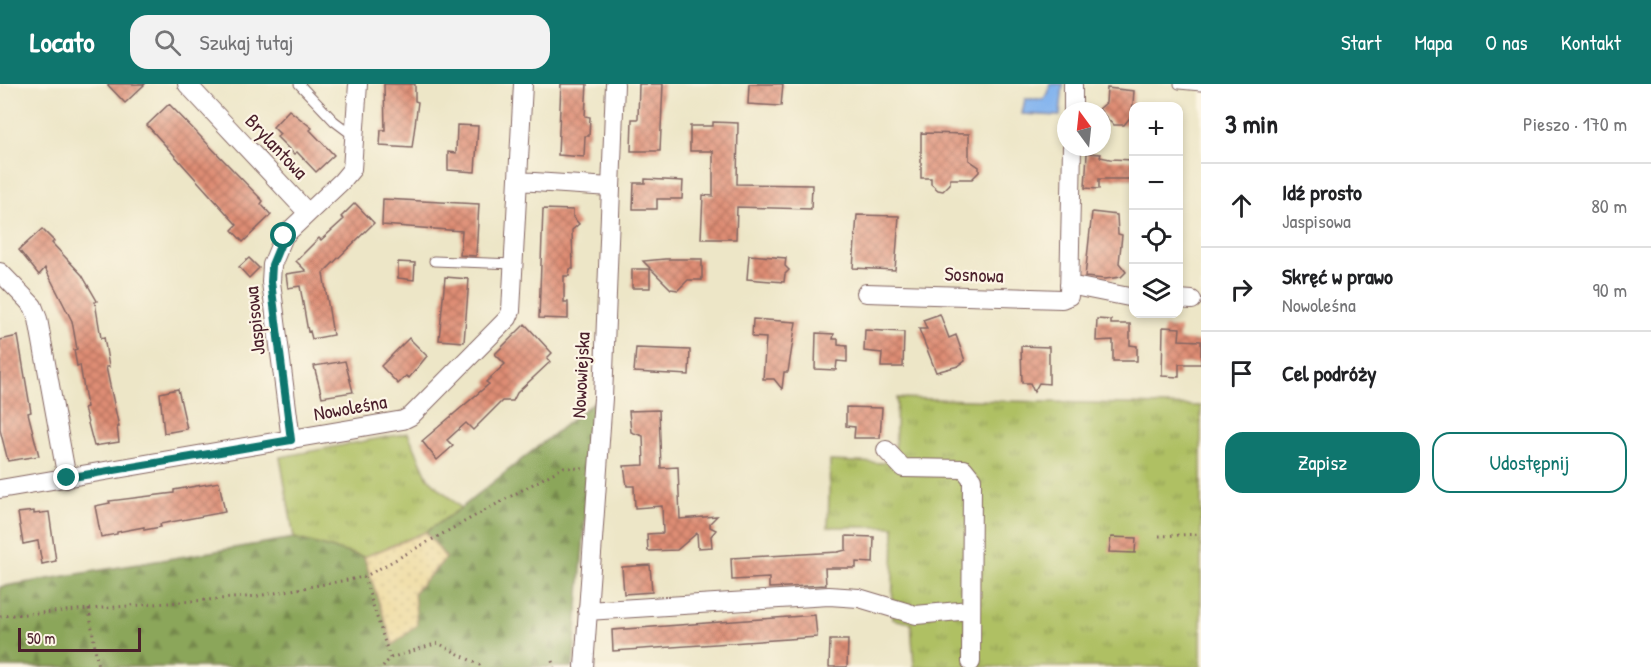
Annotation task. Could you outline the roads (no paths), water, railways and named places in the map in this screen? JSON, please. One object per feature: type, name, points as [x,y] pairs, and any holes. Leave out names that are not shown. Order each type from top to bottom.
[{"type":"street","name":"Brylantowa","points":[[187,84],[308,213]]},
{"type":"street","name":"Jaspisowa","points":[[291,440],[271,282],[272,265],[281,241],[352,169],[356,138],[358,84]]},
{"type":"street","name":"Nowoleśna","points":[[0,489],[291,440],[403,420],[411,416],[508,318],[512,304],[515,264],[523,84]]},
{"type":"street","name":"Nowowiejska","points":[[584,667],[596,471],[603,398],[615,84]]},
{"type":"street","points":[[1073,84],[1073,102]]},
{"type":"street","points":[[1072,156],[1069,285],[1129,296]]},
{"type":"street","points":[[519,181],[610,186]]},
{"type":"street","points":[[0,272],[33,306],[36,313],[67,478]]},
{"type":"street","name":"Sosnowa","points":[[866,293],[1062,299],[1069,296],[1069,285]]},
{"type":"street","points":[[886,450],[903,468],[964,469],[972,479],[971,662]]},
{"type":"street","points":[[587,611],[829,596],[859,598],[916,615],[970,610]]},
{"type":"lane","points":[[299,84],[334,121],[356,138]]},
{"type":"lane","points":[[1179,84],[1201,86]]},
{"type":"lane","points":[[434,261],[515,264]]},
{"type":"water","points":[[1050,84],[1063,84],[1061,102],[1057,102],[1057,116],[1022,114],[1025,99],[1043,99],[1048,94]]}]
